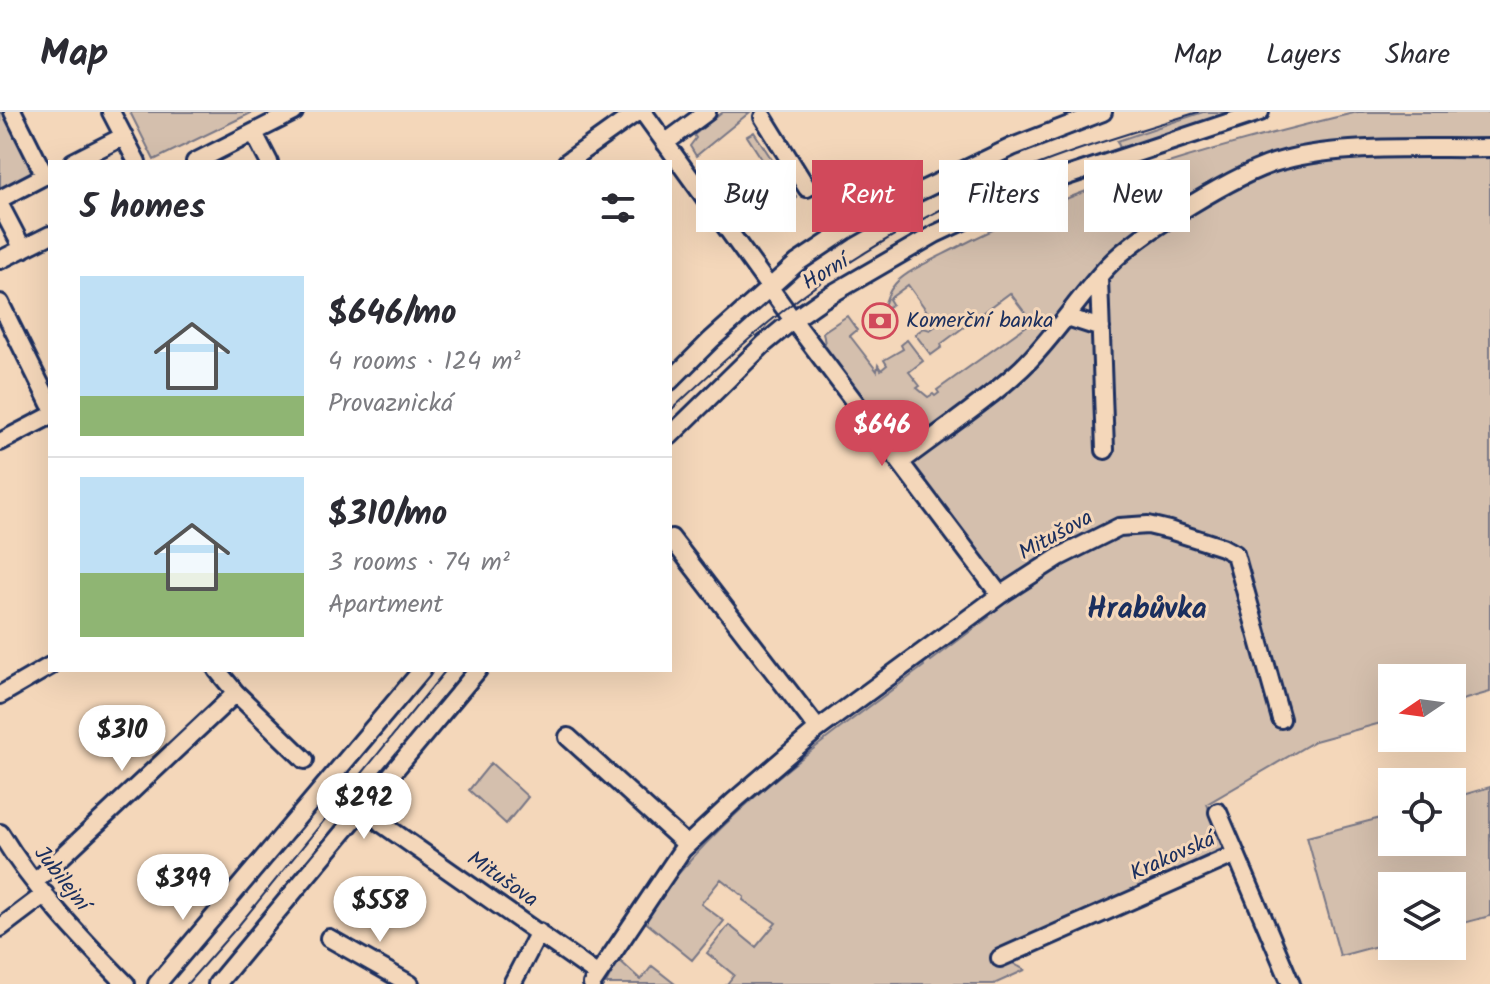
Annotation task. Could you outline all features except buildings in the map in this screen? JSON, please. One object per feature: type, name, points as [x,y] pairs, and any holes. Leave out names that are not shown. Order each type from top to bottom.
[{"type":"street","points":[[0,199],[47,175],[13,112]]},
{"type":"street","points":[[111,112],[136,160]]},
{"type":"street","points":[[199,160],[294,112]]},
{"type":"street","points":[[570,160],[640,112],[666,153],[707,112]]},
{"type":"street","name":"Horní","points":[[672,379],[802,260],[887,207],[1012,147],[1103,112]]},
{"type":"street","name":"Horní","points":[[672,434],[764,344],[793,320],[823,299],[935,234],[1040,185],[1260,112]]},
{"type":"street","points":[[763,117],[807,188]]},
{"type":"street","points":[[254,133],[268,160]]},
{"type":"street","points":[[77,160],[124,136]]},
{"type":"street","points":[[902,461],[1018,371],[1116,259],[1165,222],[1264,166],[1281,160],[1332,152],[1490,148]]},
{"type":"street","points":[[672,161],[902,461],[1000,595]]},
{"type":"street","points":[[0,205],[23,249]]},
{"type":"street","points":[[0,260],[48,236]]},
{"type":"street","points":[[1099,279],[1105,450]]},
{"type":"street","points":[[0,303],[48,400]]},
{"type":"street","points":[[1067,317],[1101,328]]},
{"type":"street","points":[[0,442],[48,417]]},
{"type":"street","name":"Mitušova","points":[[381,823],[539,932],[595,979],[687,845],[734,801],[818,729],[1000,595],[1059,557],[1119,527],[1148,525],[1222,547],[1235,554],[1281,719]]},
{"type":"street","points":[[672,539],[818,729]]},
{"type":"street","points":[[0,695],[48,667]]},
{"type":"street","points":[[219,672],[305,760]]},
{"type":"street","points":[[157,984],[420,672]]},
{"type":"street","points":[[217,984],[476,672]]},
{"type":"street","points":[[0,928],[236,693]]},
{"type":"street","points":[[568,737],[687,845]]},
{"type":"street","points":[[1218,812],[1236,854]]},
{"type":"street","name":"Jubilejní","points":[[0,833],[76,933],[126,984]]},
{"type":"street","name":"Krakovská","points":[[1000,958],[1236,854],[1291,984]]},
{"type":"street","points":[[512,984],[539,932]]},
{"type":"street","points":[[329,938],[410,984]]},
{"type":"shaded area","points":[[0,112],[8,112],[39,174],[0,194]]},
{"type":"shaded area","points":[[130,112],[253,112],[154,160]]},
{"type":"shaded area","points":[[723,112],[750,112],[696,156],[690,146],[696,138],[694,135]]},
{"type":"shaded area","points":[[1203,112],[1241,112],[1120,148],[1117,141]]},
{"type":"shaded area","points":[[1358,112],[1490,112],[1490,692],[1466,699],[1466,664],[1378,664],[1378,724],[1315,741],[1207,804],[1224,848],[991,954],[995,964],[1007,960],[1025,970],[994,984],[727,984],[734,975],[707,953],[729,925],[756,947],[776,923],[743,900],[744,897],[721,879],[701,904],[724,921],[692,960],[643,920],[672,881],[704,846],[773,781],[924,666],[923,663],[929,658],[931,661],[989,617],[986,612],[1008,596],[820,347],[825,344],[823,332],[847,316],[857,330],[850,336],[877,371],[878,365],[881,370],[887,365],[884,360],[903,349],[901,345],[907,340],[923,361],[909,372],[920,386],[917,388],[928,397],[935,396],[939,393],[937,390],[1032,322],[1010,293],[941,344],[942,347],[931,355],[915,334],[937,325],[908,285],[889,299],[892,304],[883,311],[895,284],[934,259],[989,232],[1068,232],[1068,198],[1084,192],[1084,232],[1190,232],[1190,160],[1180,160]]},
{"type":"shaded area","points":[[754,132],[772,160],[762,160],[747,136]]},
{"type":"shaded area","points":[[491,763],[528,797],[506,824],[469,790]]},
{"type":"shaded area","points":[[1490,787],[1490,916],[1466,922],[1466,872],[1378,872],[1378,946],[1340,956],[1307,837],[1378,819],[1378,856],[1466,856],[1466,794]]},
{"type":"shaded area","points":[[618,959],[641,980],[652,966],[675,984],[606,984]]},
{"type":"tram line","points":[[672,409],[784,310],[839,270],[897,234],[1020,172],[1086,147],[1198,112]]},
{"type":"tram line","points":[[187,984],[239,925],[444,672]]},
{"type":"place","name":"Komerční banka","points":[[880,321]]},
{"type":"district","name":"Hrabůvka","points":[[1147,610]]}]
